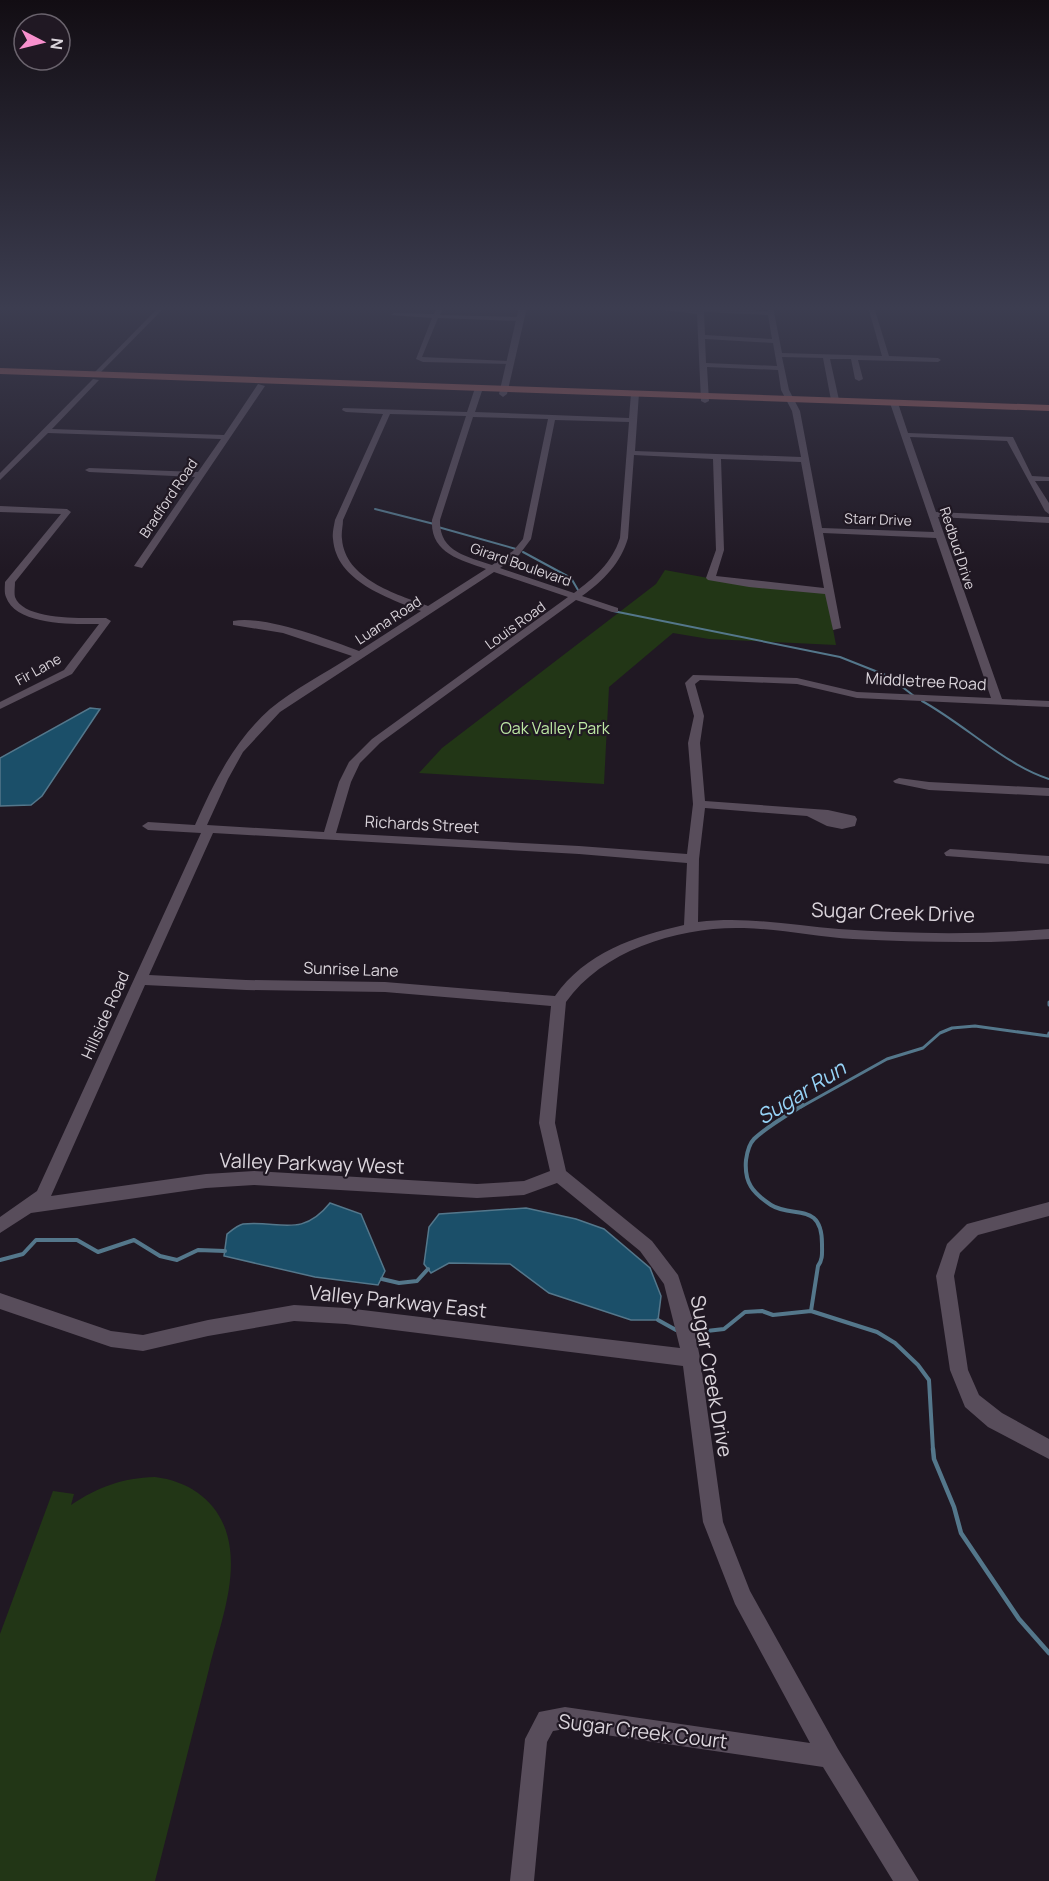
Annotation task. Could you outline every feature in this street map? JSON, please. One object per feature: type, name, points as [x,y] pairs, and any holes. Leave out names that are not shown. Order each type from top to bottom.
[{"type":"main road","points":[[602,395],[1049,414]]},
{"type":"main road","points":[[791,402],[835,400],[895,406],[1049,408]]},
{"type":"street","points":[[0,478],[79,395]]},
{"type":"street","name":"Bradford Road","points":[[139,566],[255,395]]},
{"type":"street","name":"Girard Boulevard","points":[[476,395],[436,520],[435,534],[443,545],[457,556],[615,610]]},
{"type":"street","points":[[705,395],[705,399]]},
{"type":"street","points":[[787,395],[796,411],[836,628]]},
{"type":"street","points":[[834,395],[835,400]]},
{"type":"street","name":"Louis Road","points":[[329,836],[345,782],[355,762],[376,741],[576,597],[598,579],[620,551],[624,538],[634,396]]},
{"type":"street","name":"Redbud Drive","points":[[895,406],[996,701]]},
{"type":"street","points":[[346,410],[632,420]]},
{"type":"street","points":[[388,411],[339,520],[336,535],[340,552],[349,568],[363,580],[384,592],[428,610]]},
{"type":"street","name":"Luana Road","points":[[203,830],[225,771],[237,751],[253,731],[276,710],[516,553],[527,539],[552,417]]},
{"type":"street","points":[[46,431],[225,437]]},
{"type":"street","points":[[905,435],[1010,439],[1018,460],[1032,478],[1049,511]]},
{"type":"street","points":[[631,453],[804,460]]},
{"type":"street","points":[[717,456],[720,550],[711,578],[791,589],[828,591]]},
{"type":"street","points":[[89,470],[200,475]]},
{"type":"street","points":[[1032,478],[1049,479]]},
{"type":"street","points":[[0,509],[68,512],[4,588]]},
{"type":"street","name":"Starr Drive","points":[[932,514],[1049,520]]},
{"type":"street","name":"Starr Drive","points":[[817,530],[938,535]]},
{"type":"street","name":"Fir Lane","points":[[0,706],[68,672],[106,621],[33,617],[18,612],[6,601],[4,588]]},
{"type":"street","points":[[236,623],[260,625],[305,634],[359,655]]},
{"type":"street","name":"Middletree Road","points":[[691,926],[693,859],[699,804],[694,743],[699,717],[690,683],[697,677],[796,681],[857,694],[1049,704]]},
{"type":"street","points":[[899,781],[929,786],[1049,792]]},
{"type":"street","points":[[699,804],[810,813]]},
{"type":"street","name":"Richards Street","points":[[148,826],[567,849],[693,859]]},
{"type":"street","name":"Hillside Road","points":[[26,1207],[43,1196],[141,980],[203,830]]},
{"type":"street","points":[[950,853],[1049,860]]},
{"type":"street","name":"Sugar Creek Drive","points":[[559,1001],[566,987],[585,969],[616,951],[691,926],[743,923],[851,934],[972,937],[1049,934]]},
{"type":"street","name":"Sunrise Lane","points":[[141,980],[246,985],[385,987],[559,1001]]},
{"type":"street","points":[[559,1001],[546,1123],[559,1175]]},
{"type":"street","name":"Sugar Creek Drive","points":[[559,1175],[646,1246],[672,1281],[683,1318],[691,1358],[713,1522],[742,1597],[830,1757],[907,1881]]},
{"type":"street","name":"Valley Parkway West","points":[[26,1207],[207,1181],[254,1178],[477,1191],[524,1188],[559,1175]]},
{"type":"street","points":[[0,1226],[26,1207]]},
{"type":"street","points":[[1049,1209],[974,1229],[953,1249],[945,1276],[959,1370],[972,1401],[995,1420],[1049,1449]]},
{"type":"street","name":"Valley Parkway East","points":[[0,1301],[111,1339],[143,1342],[294,1313],[346,1316],[691,1358]]},
{"type":"street","name":"Sugar Creek Court","points":[[522,1881],[536,1739],[547,1720],[565,1718],[830,1757]]},
{"type":"green space","name":"Oak Valley Park","points":[[665,570],[751,586],[826,592],[836,645],[709,639],[673,633],[609,687],[604,784],[419,773],[442,748],[656,584]]},
{"type":"green space","points":[[155,1477],[183,1484],[206,1499],[215,1509],[227,1534],[231,1564],[225,1610],[155,1881],[0,1881],[0,1634],[53,1491],[74,1494],[71,1505],[111,1485],[132,1479]]},
{"type":"water","points":[[90,708],[100,709],[42,796],[31,805],[0,806],[0,758]]},
{"type":"water","points":[[330,1203],[361,1214],[385,1271],[378,1285],[315,1277],[224,1256],[227,1234],[239,1225],[256,1223],[289,1226],[299,1224],[309,1221]]},
{"type":"water","points":[[526,1208],[576,1219],[604,1229],[650,1268],[661,1296],[658,1320],[631,1320],[549,1293],[510,1264],[449,1263],[431,1273],[424,1264],[429,1227],[439,1214]]},
{"type":"waterway","points":[[375,509],[434,524]]},
{"type":"waterway","points":[[438,527],[516,549]]},
{"type":"waterway","points":[[523,552],[571,578],[578,590]]},
{"type":"waterway","points":[[613,611],[840,657],[888,676],[914,696]]},
{"type":"waterway","points":[[922,701],[1017,764],[1049,779]]},
{"type":"waterway","name":"Sugar Run","points":[[801,1107],[887,1059],[923,1048],[940,1033],[952,1028],[975,1026],[1048,1036],[1049,1033]]},
{"type":"waterway","name":"Sugar Run","points":[[803,1105],[754,1139],[748,1152],[746,1168],[751,1187],[765,1201],[780,1209],[812,1216],[817,1222],[821,1231],[822,1256],[818,1266],[811,1311]]},
{"type":"waterway","points":[[0,1260],[23,1254],[36,1240],[77,1240],[98,1252],[134,1240],[160,1256],[177,1260],[198,1250],[225,1251]]},
{"type":"waterway","points":[[382,1279],[399,1283],[417,1281],[428,1269]]},
{"type":"waterway","points":[[698,1332],[724,1329],[745,1312],[762,1311],[773,1315],[811,1311]]},
{"type":"waterway","name":"Sugar Run","points":[[811,1311],[877,1332],[895,1343],[918,1365],[929,1380],[933,1450]]},
{"type":"waterway","points":[[658,1320],[676,1330]]},
{"type":"waterway","name":"Sugar Run","points":[[933,1449],[934,1459],[954,1507],[961,1533],[1019,1619],[1049,1653]]}]
